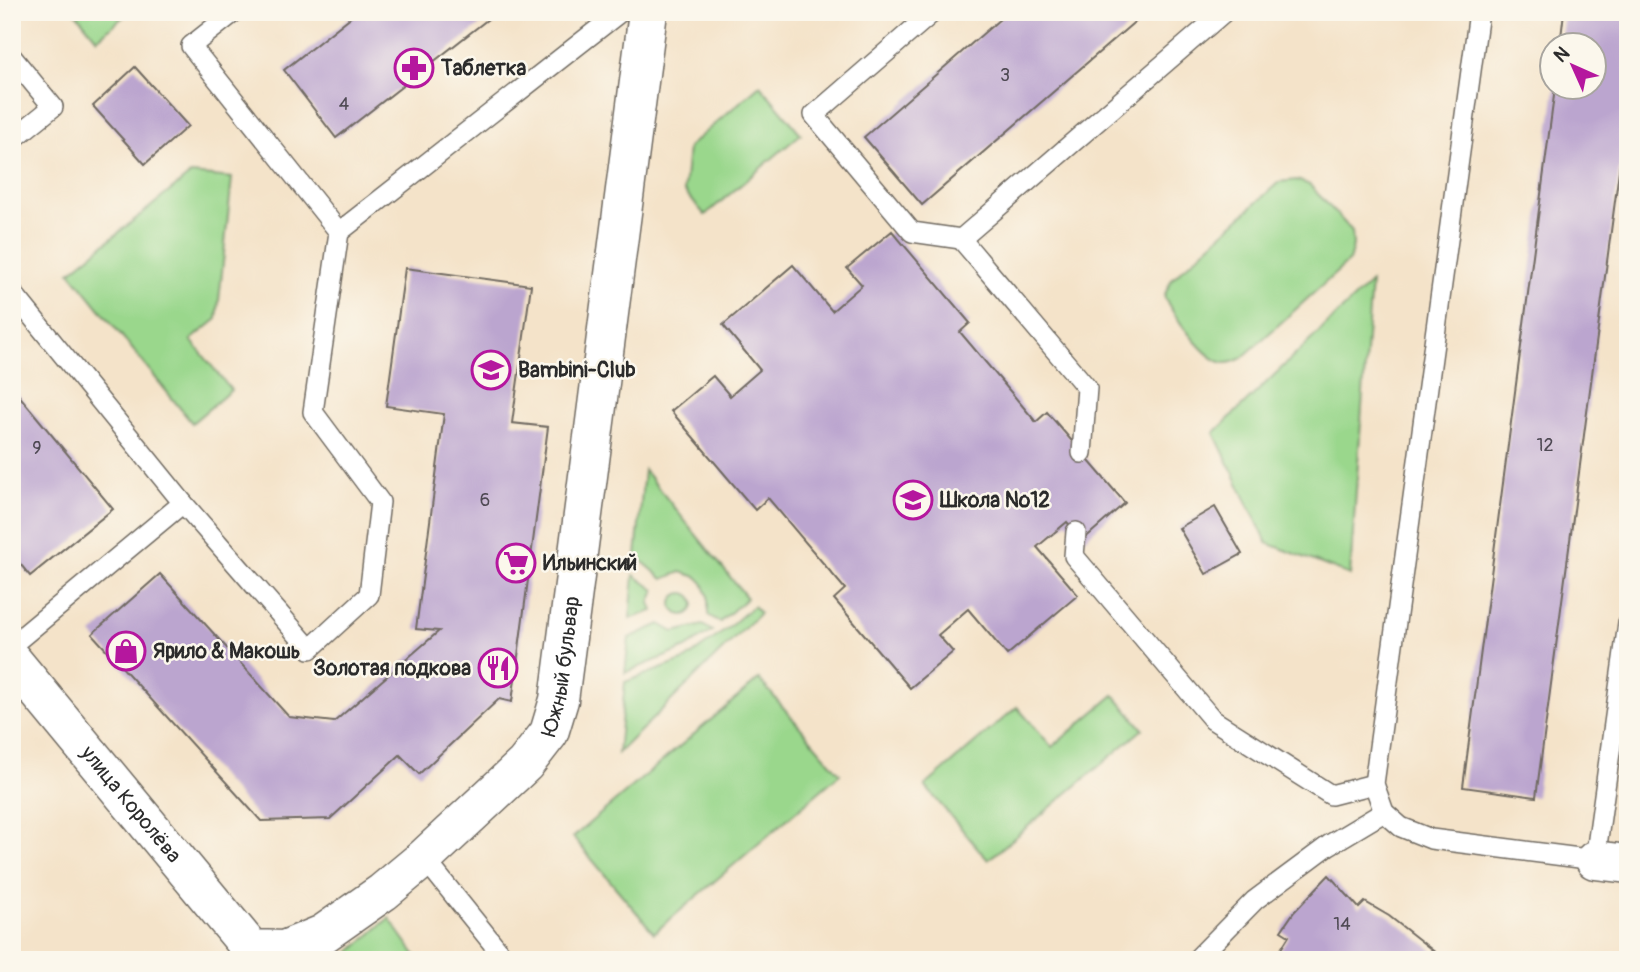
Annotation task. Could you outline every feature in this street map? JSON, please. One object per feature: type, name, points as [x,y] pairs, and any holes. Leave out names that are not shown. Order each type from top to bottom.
[{"type":"street","name":"Южный бульвар","points":[[251,949],[284,950],[323,934],[383,892],[424,858],[525,764],[549,733],[559,700],[648,12]]},
{"type":"street","name":"улица Королёва","points":[[12,660],[251,949]]},
{"type":"lane","points":[[234,12],[191,46],[339,232]]},
{"type":"lane","points":[[12,292],[183,503],[310,649],[369,595],[380,502],[313,412],[339,232],[620,12]]},
{"type":"lane","points":[[933,12],[814,115],[912,232],[961,239],[1087,388],[1082,453]]},
{"type":"lane","points":[[961,239],[1224,12]]},
{"type":"lane","points":[[1479,12],[1374,784],[1384,812],[1401,827],[1431,839],[1612,862],[1628,623]]},
{"type":"lane","points":[[12,57],[53,107],[12,141]]},
{"type":"lane","points":[[12,645],[183,503]]},
{"type":"lane","points":[[1076,532],[1074,556],[1213,720],[1331,795],[1374,784]]},
{"type":"lane","points":[[1196,960],[1255,900],[1329,845],[1384,812]]},
{"type":"lane","points":[[424,858],[506,960]]},
{"type":"green space","points":[[75,12],[129,12],[97,39]]},
{"type":"green space","points":[[760,85],[801,134],[705,215],[684,191],[688,147]]},
{"type":"green space","points":[[191,174],[232,178],[217,319],[191,340],[231,390],[192,423],[70,272]]},
{"type":"green space","points":[[1297,180],[1310,185],[1352,231],[1353,246],[1349,261],[1242,358],[1228,363],[1218,361],[1200,347],[1174,314],[1164,296],[1172,279],[1279,182]]},
{"type":"green space","points":[[1371,282],[1350,575],[1267,543],[1214,433]]},
{"type":"green space","points":[[644,470],[747,598],[720,622],[708,615],[708,596],[703,583],[697,577],[681,572],[663,579],[636,556]]},
{"type":"green space","points":[[634,575],[655,590],[650,603],[653,611],[630,619]]},
{"type":"green space","points":[[683,593],[691,596],[694,604],[691,612],[683,615],[675,612],[672,604],[675,596]]},
{"type":"green space","points":[[753,606],[760,613],[618,753],[625,682],[685,660]]},
{"type":"green space","points":[[660,624],[674,632],[703,625],[712,631],[686,648],[625,673],[629,638]]},
{"type":"green space","points":[[759,679],[840,774],[654,933],[573,837]]},
{"type":"green space","points":[[1114,695],[1143,729],[988,860],[925,786],[1017,707],[1052,747]]},
{"type":"green space","points":[[389,918],[419,960],[341,960]]},
{"type":"building","points":[[357,12],[497,12],[336,138],[284,70]]},
{"type":"building","points":[[1008,12],[1146,12],[922,205],[864,137]]},
{"type":"building","points":[[1564,12],[1628,12],[1628,103],[1536,797],[1463,787],[1553,102],[1608,102],[1608,32],[1562,32]]},
{"type":"building","points":[[135,67],[188,126],[145,164],[93,106]]},
{"type":"building","points":[[892,231],[970,323],[960,332],[1036,422],[1047,412],[1125,503],[1083,540],[1067,522],[1037,547],[1078,595],[1007,655],[968,609],[938,635],[953,652],[910,688],[834,599],[845,589],[768,498],[755,510],[671,411],[713,376],[730,396],[760,370],[723,325],[793,265],[832,311],[862,285],[847,268]]},
{"type":"building","points":[[405,268],[531,285],[512,423],[548,427],[512,702],[499,699],[419,774],[400,755],[330,819],[261,821],[92,634],[160,574],[289,717],[334,722],[439,631],[416,629],[444,414],[386,406]]},
{"type":"building","points":[[12,387],[113,509],[30,576],[12,554]]},
{"type":"building","points":[[1215,507],[1242,554],[1206,574],[1179,528]]},
{"type":"building","points":[[1329,875],[1359,908],[1365,902],[1389,916],[1436,953],[1452,960],[1274,960],[1289,936],[1281,931],[1294,912]]},
{"type":"place","name":"Таблетка","points":[[414,68]]},
{"type":"place","name":"Bambini-Club","points":[[491,370]]},
{"type":"place","name":"Школа №12","points":[[913,500]]},
{"type":"place","name":"Ильинский","points":[[516,563]]},
{"type":"place","name":"Ярило & Макошь","points":[[126,651]]},
{"type":"place","name":"Золотая подкова","points":[[498,668]]}]
